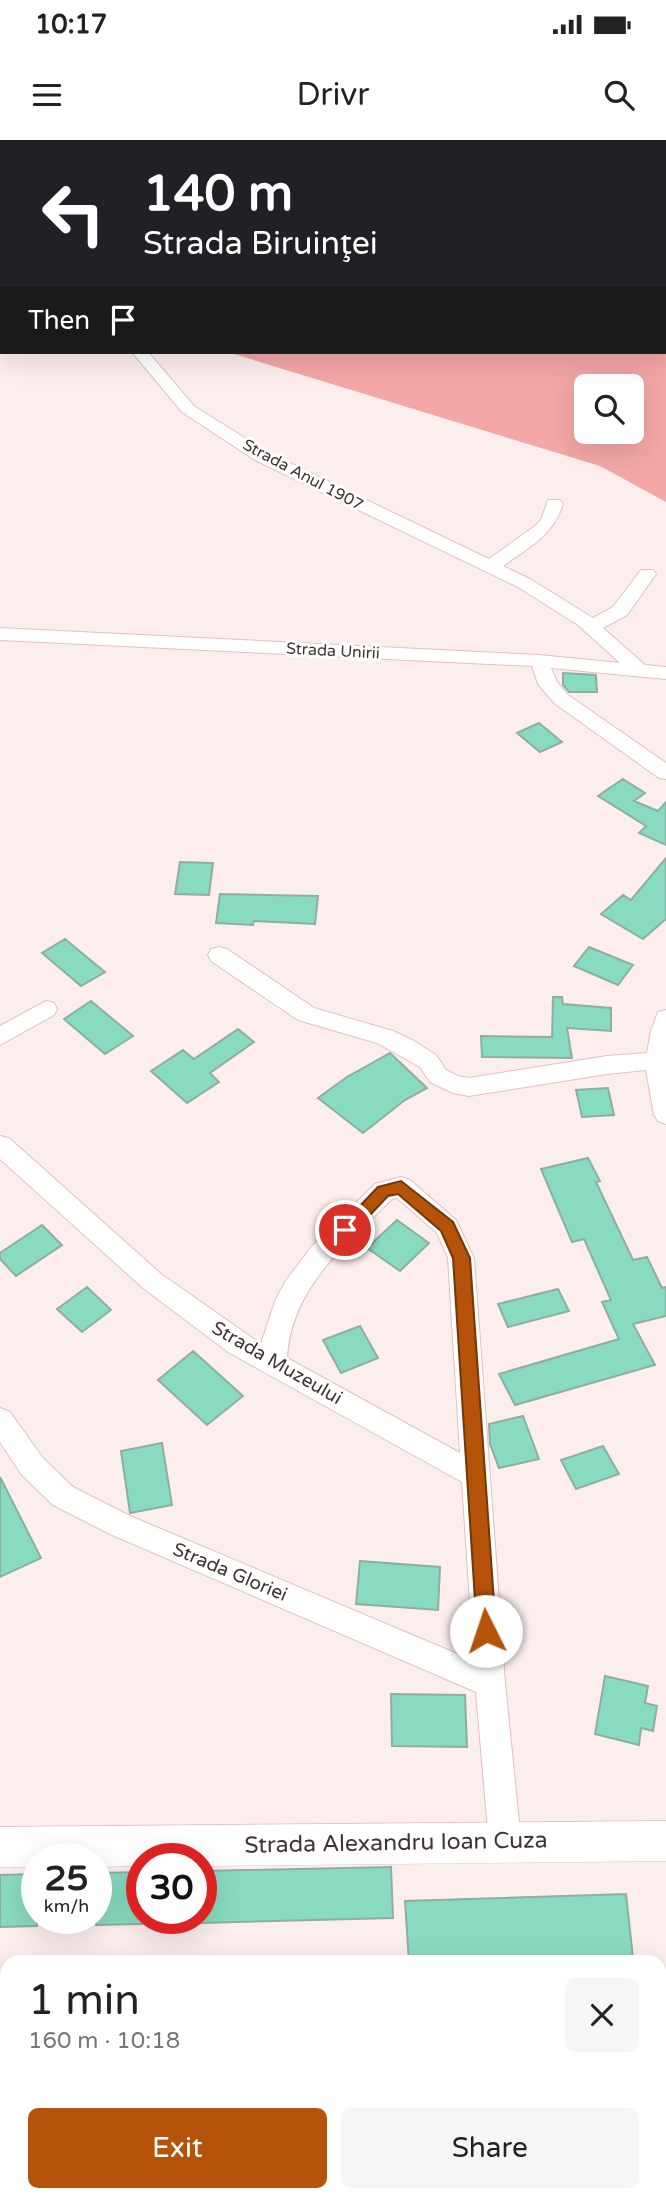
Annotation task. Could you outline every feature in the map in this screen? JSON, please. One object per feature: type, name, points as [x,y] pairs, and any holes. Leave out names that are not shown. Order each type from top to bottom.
[{"type":"main road","name":"Strada Alexandru Ioan Cuza","points":[[0,1847],[666,1841]]},
{"type":"street","name":"Strada Anul 1907","points":[[142,354],[188,409],[261,456],[559,604],[591,627],[638,669]]},
{"type":"street","points":[[489,567],[541,530],[550,521],[554,504]]},
{"type":"street","points":[[591,627],[620,611],[647,573]]},
{"type":"street","name":"Strada Unirii","points":[[0,634],[539,661],[666,673]]},
{"type":"street","points":[[539,661],[548,684],[561,699],[666,773]]},
{"type":"street","points":[[219,955],[306,1014],[385,1037],[406,1047],[428,1061],[439,1076],[453,1084],[469,1087],[607,1065],[656,1061]]},
{"type":"street","points":[[0,1037],[46,1009]]},
{"type":"street","points":[[666,1018],[656,1061],[659,1090],[666,1115]]},
{"type":"street","name":"Strada Muzeului","points":[[0,1145],[152,1281],[237,1344],[476,1475]]},
{"type":"street","points":[[273,1362],[277,1329],[287,1301],[307,1269],[383,1191],[401,1187],[447,1227],[461,1258],[490,1683],[505,1842]]},
{"type":"street","name":"Strada Gloriei","points":[[0,1420],[32,1466],[63,1496],[133,1530],[490,1683]]},
{"type":"shaded area","points":[[234,354],[666,354],[666,502],[600,466]]},
{"type":"building","points":[[563,673],[596,675],[597,692],[569,692],[563,685]]},
{"type":"building","points":[[539,723],[562,742],[540,752],[517,733]]},
{"type":"building","points":[[623,779],[645,793],[634,801],[658,811],[666,802],[666,845],[639,833],[646,826],[598,796]]},
{"type":"building","points":[[666,858],[666,919],[643,939],[601,914],[623,895],[631,900]]},
{"type":"building","points":[[180,862],[213,863],[209,895],[175,894]]},
{"type":"building","points":[[220,894],[318,896],[315,924],[254,921],[253,925],[216,923]]},
{"type":"building","points":[[65,939],[105,972],[81,986],[42,953]]},
{"type":"building","points":[[589,947],[633,965],[618,985],[574,966]]},
{"type":"building","points":[[553,997],[562,997],[563,1004],[611,1008],[611,1031],[567,1028],[572,1058],[482,1057],[481,1036],[552,1037]]},
{"type":"building","points":[[91,1001],[133,1036],[105,1054],[64,1019]]},
{"type":"building","points":[[238,1029],[254,1042],[210,1073],[219,1082],[187,1103],[151,1071],[183,1050],[194,1059]]},
{"type":"building","points":[[390,1053],[427,1088],[405,1100],[363,1133],[318,1098],[347,1077]]},
{"type":"building","points":[[608,1088],[614,1115],[582,1117],[576,1090]]},
{"type":"building","points":[[588,1158],[600,1181],[596,1182],[633,1260],[647,1257],[662,1288],[666,1287],[666,1316],[633,1324],[655,1365],[515,1405],[499,1374],[619,1339],[602,1302],[611,1300],[584,1239],[572,1242],[541,1169]]},
{"type":"building","points":[[397,1220],[429,1243],[400,1271],[367,1248]]},
{"type":"building","points":[[42,1225],[62,1245],[16,1276],[0,1259],[0,1253]]},
{"type":"building","points":[[87,1287],[111,1310],[82,1332],[57,1309]]},
{"type":"building","points":[[558,1289],[569,1311],[508,1327],[498,1304]]},
{"type":"building","points":[[360,1326],[378,1358],[341,1373],[323,1340]]},
{"type":"building","points":[[193,1351],[243,1396],[207,1425],[158,1380]]},
{"type":"building","points":[[523,1416],[539,1459],[499,1468],[490,1444],[489,1424]]},
{"type":"building","points":[[162,1443],[172,1505],[130,1513],[121,1451]]},
{"type":"building","points":[[603,1446],[619,1474],[576,1489],[561,1460]]},
{"type":"building","points":[[0,1477],[41,1558],[0,1577]]},
{"type":"building","points":[[360,1561],[440,1567],[438,1610],[356,1604]]},
{"type":"building","points":[[605,1676],[648,1686],[645,1703],[657,1706],[653,1731],[641,1728],[639,1745],[595,1734]]},
{"type":"building","points":[[391,1694],[465,1695],[467,1747],[392,1746]]},
{"type":"building","points":[[391,1867],[393,1918],[217,1923],[217,1871]]},
{"type":"building","points":[[126,1872],[126,1924],[112,1925],[112,1873]]},
{"type":"building","points":[[21,1874],[21,1926],[0,1927],[0,1875]]},
{"type":"building","points":[[626,1894],[633,1955],[409,1955],[405,1901]]},
{"type":"route","points":[[345,1230],[383,1191],[401,1187],[447,1227],[461,1258],[486,1631]]}]
